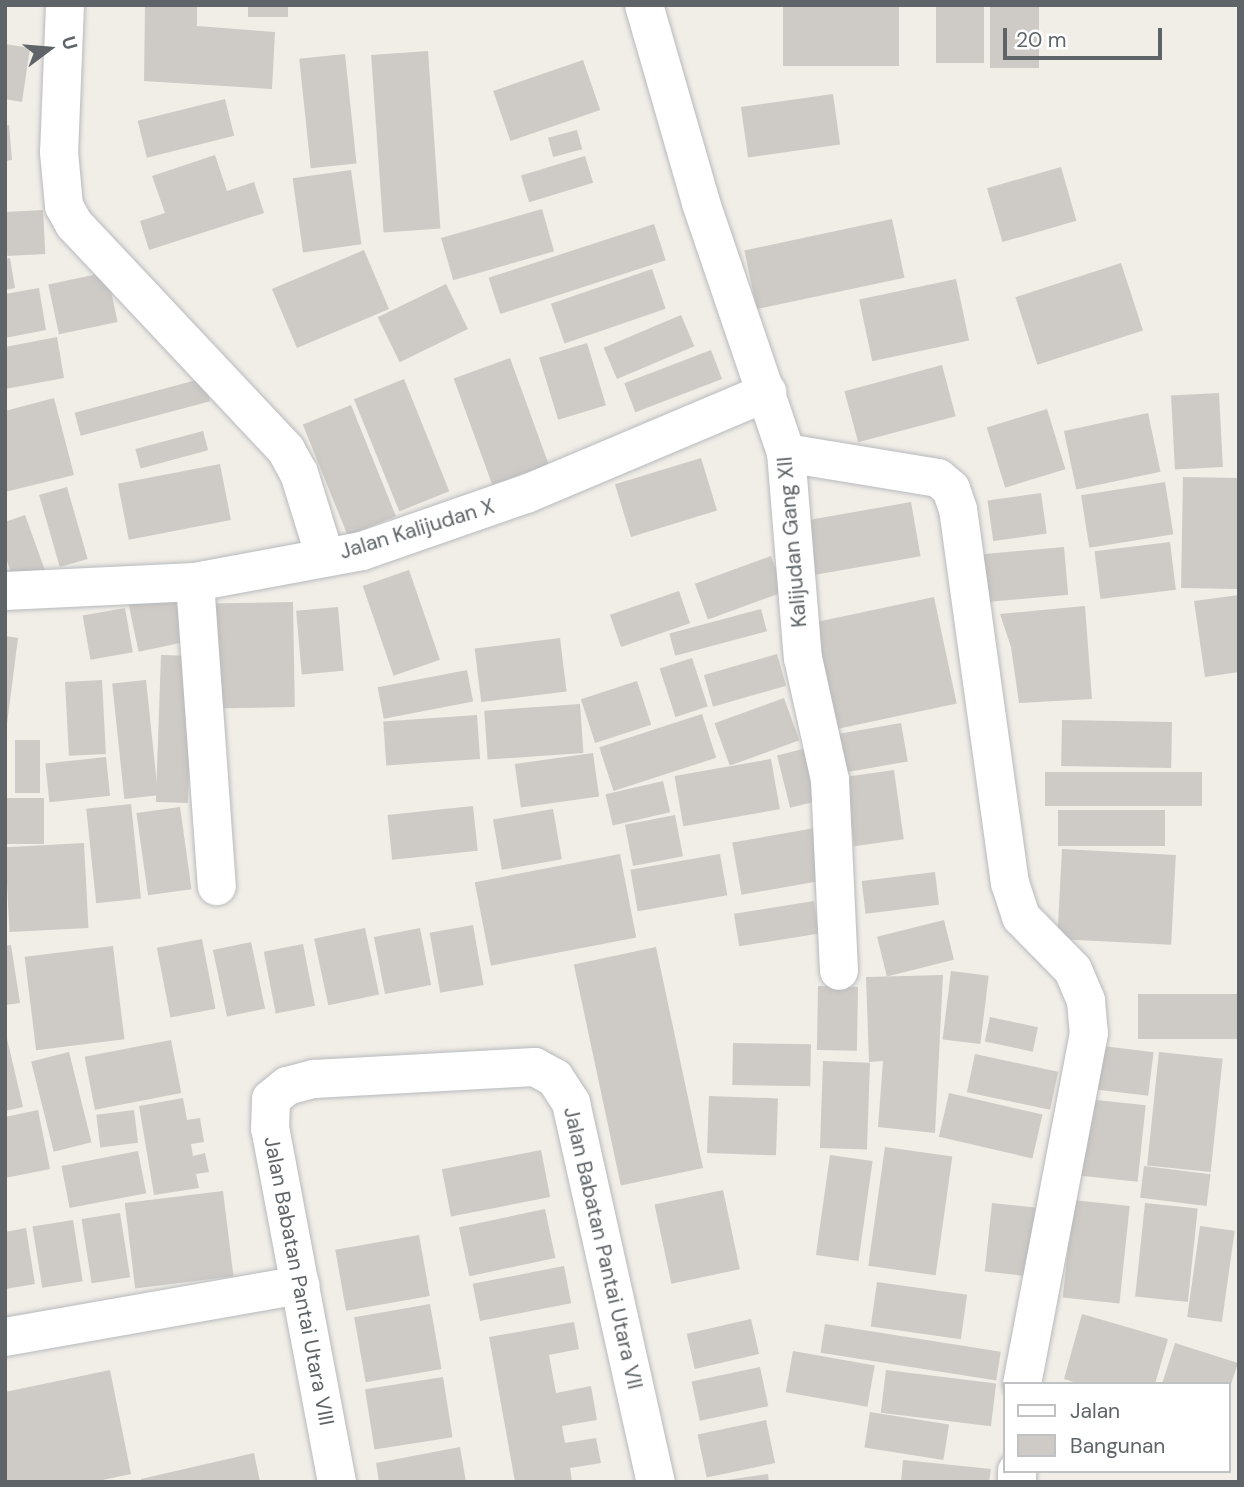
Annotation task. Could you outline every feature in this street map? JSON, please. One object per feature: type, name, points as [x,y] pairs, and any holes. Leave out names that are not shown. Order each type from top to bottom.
[{"type":"street","points":[[65,5],[59,152],[64,206],[74,224],[286,450],[299,473],[325,557]]},
{"type":"street","name":"Kalijudan Gang XII","points":[[644,5],[701,203],[786,453],[803,658],[830,780],[839,971]]},
{"type":"street","name":"Jalan Kalijudan X","points":[[5,591],[195,582],[362,551],[526,494],[767,392]]},
{"type":"street","points":[[786,453],[938,478],[951,489],[958,509],[1010,883],[1021,918],[1073,970],[1086,1001],[1089,1033],[1022,1382]]},
{"type":"street","points":[[195,582],[217,886]]},
{"type":"street","name":"Jalan Babatan Pantai Utara VII","points":[[287,1086],[314,1079],[536,1067],[555,1078],[572,1103],[656,1482]]},
{"type":"street","name":"Jalan Babatan Pantai Utara VIII","points":[[287,1086],[271,1099],[270,1129],[337,1482]]},
{"type":"street","points":[[5,1337],[300,1285]]},
{"type":"building","points":[[145,5],[197,5],[197,26],[275,32],[272,89],[144,81]]},
{"type":"building","points":[[248,5],[288,5],[288,17],[248,17]]},
{"type":"building","points":[[783,5],[899,5],[899,66],[783,66]]},
{"type":"building","points":[[936,5],[984,5],[984,63],[936,63]]},
{"type":"building","points":[[990,5],[1039,5],[1039,68],[990,68]]},
{"type":"building","points":[[5,44],[30,48],[22,102],[5,99]]},
{"type":"building","points":[[428,51],[440,229],[384,233],[371,55]]},
{"type":"building","points":[[345,54],[356,163],[311,168],[299,59]]},
{"type":"building","points":[[583,60],[600,110],[510,141],[493,91]]},
{"type":"building","points":[[833,94],[840,145],[748,157],[741,107]]},
{"type":"building","points":[[225,99],[234,136],[147,158],[138,121]]},
{"type":"building","points":[[9,125],[12,160],[5,161],[5,126]]},
{"type":"building","points":[[577,130],[582,149],[553,157],[548,138]]},
{"type":"building","points":[[215,155],[227,191],[254,182],[264,213],[149,250],[140,221],[165,213],[152,176]]},
{"type":"building","points":[[585,156],[593,183],[529,202],[521,176]]},
{"type":"building","points":[[1061,167],[1076,221],[1002,242],[987,188]]},
{"type":"building","points":[[351,170],[361,244],[303,252],[293,178]]},
{"type":"building","points":[[542,209],[554,251],[453,280],[441,238]]},
{"type":"building","points":[[43,210],[45,254],[7,256],[5,212]]},
{"type":"building","points":[[892,219],[904,278],[757,309],[744,250]]},
{"type":"building","points":[[654,224],[666,260],[500,314],[489,278]]},
{"type":"building","points":[[364,250],[389,309],[297,348],[272,289]]},
{"type":"building","points":[[10,258],[15,288],[5,290],[5,259]]},
{"type":"building","points":[[1121,263],[1143,331],[1037,365],[1015,297]]},
{"type":"building","points":[[652,269],[666,309],[565,344],[551,304]]},
{"type":"building","points":[[107,272],[118,322],[59,334],[48,284]]},
{"type":"building","points":[[956,279],[969,341],[872,361],[859,300]]},
{"type":"building","points":[[446,284],[468,329],[400,362],[378,317]]},
{"type":"building","points":[[39,288],[46,330],[5,338],[5,294]]},
{"type":"building","points":[[681,315],[694,346],[617,379],[604,348]]},
{"type":"building","points":[[57,337],[64,378],[5,389],[5,347]]},
{"type":"building","points":[[587,343],[606,405],[558,420],[539,358]]},
{"type":"building","points":[[711,350],[722,379],[635,412],[624,383]]},
{"type":"building","points":[[510,358],[549,464],[492,485],[454,379]]},
{"type":"building","points":[[942,365],[956,416],[858,442],[844,391]]},
{"type":"building","points":[[204,378],[210,401],[81,436],[75,413]]},
{"type":"building","points":[[404,379],[449,491],[399,511],[354,399]]},
{"type":"building","points":[[1219,393],[1223,467],[1175,469],[1171,396]]},
{"type":"building","points":[[54,398],[74,475],[5,492],[5,411]]},
{"type":"building","points":[[351,405],[396,516],[348,536],[303,424]]},
{"type":"building","points":[[1047,409],[1065,469],[1005,488],[987,427]]},
{"type":"building","points":[[1148,413],[1160,472],[1076,490],[1064,431]]},
{"type":"building","points":[[203,431],[208,450],[141,468],[135,449]]},
{"type":"building","points":[[701,458],[717,511],[631,537],[615,484]]},
{"type":"building","points":[[220,464],[231,520],[129,540],[118,484]]},
{"type":"building","points":[[1183,477],[1239,478],[1237,589],[1181,588]]},
{"type":"building","points":[[1165,482],[1173,534],[1089,548],[1081,495]]},
{"type":"building","points":[[67,487],[88,559],[60,567],[39,495]]},
{"type":"building","points":[[1041,493],[1047,534],[993,541],[988,501]]},
{"type":"building","points":[[911,502],[921,556],[804,577],[795,522]]},
{"type":"building","points":[[25,515],[47,576],[16,586],[5,556],[5,522]]},
{"type":"building","points":[[1170,542],[1176,590],[1100,599],[1095,551]]},
{"type":"building","points":[[1064,547],[1068,595],[986,602],[982,554]]},
{"type":"building","points":[[771,556],[784,592],[708,619],[695,584]]},
{"type":"building","points":[[409,570],[440,660],[394,676],[363,586]]},
{"type":"building","points":[[679,591],[690,623],[621,647],[610,615]]},
{"type":"building","points":[[174,592],[185,642],[139,652],[128,602]]},
{"type":"building","points":[[1239,595],[1239,672],[1205,677],[1194,601]]},
{"type":"building","points":[[934,597],[957,704],[833,730],[811,623]]},
{"type":"building","points":[[293,602],[295,707],[208,709],[206,604]]},
{"type":"building","points":[[1085,606],[1092,699],[1019,703],[1011,647],[1000,614]]},
{"type":"building","points":[[338,607],[344,671],[302,674],[296,611]]},
{"type":"building","points":[[125,608],[133,652],[90,660],[83,615]]},
{"type":"building","points":[[761,609],[767,631],[675,656],[669,634]]},
{"type":"building","points":[[5,636],[18,638],[7,724],[5,723]]},
{"type":"building","points":[[560,638],[567,692],[481,702],[475,648]]},
{"type":"building","points":[[777,654],[786,686],[713,707],[704,675]]},
{"type":"building","points":[[161,655],[193,656],[188,803],[156,802]]},
{"type":"building","points":[[692,658],[708,707],[675,717],[660,669]]},
{"type":"building","points":[[467,670],[473,701],[384,719],[378,687]]},
{"type":"building","points":[[102,680],[106,754],[69,756],[65,682]]},
{"type":"building","points":[[146,680],[158,795],[124,799],[112,684]]},
{"type":"building","points":[[637,681],[651,725],[595,743],[581,699]]},
{"type":"building","points":[[784,698],[799,740],[730,766],[714,723]]},
{"type":"building","points":[[580,704],[583,753],[488,760],[484,711]]},
{"type":"building","points":[[702,714],[716,758],[614,791],[599,747]]},
{"type":"building","points":[[477,715],[480,759],[386,765],[383,722]]},
{"type":"building","points":[[1062,720],[1172,722],[1171,768],[1061,766]]},
{"type":"building","points":[[901,723],[908,761],[845,773],[838,734]]},
{"type":"building","points":[[15,740],[40,740],[40,793],[15,793]]},
{"type":"building","points":[[811,747],[824,799],[790,808],[777,755]]},
{"type":"building","points":[[593,753],[599,797],[521,808],[515,764]]},
{"type":"building","points":[[106,757],[110,796],[49,802],[45,763]]},
{"type":"building","points":[[771,759],[780,809],[683,826],[674,776]]},
{"type":"building","points":[[894,770],[904,839],[854,846],[844,777]]},
{"type":"building","points":[[1045,772],[1202,772],[1202,806],[1045,806]]},
{"type":"building","points":[[663,781],[670,812],[613,825],[606,794]]},
{"type":"building","points":[[5,798],[44,798],[44,844],[5,844]]},
{"type":"building","points":[[131,804],[141,898],[96,903],[86,809]]},
{"type":"building","points":[[473,806],[478,851],[392,860],[387,815]]},
{"type":"building","points":[[180,807],[192,889],[148,895],[136,813]]},
{"type":"building","points":[[553,809],[562,859],[502,870],[493,820]]},
{"type":"building","points":[[1058,810],[1165,810],[1165,846],[1058,846]]},
{"type":"building","points":[[675,815],[683,856],[633,866],[625,825]]},
{"type":"building","points":[[815,828],[824,880],[741,895],[732,843]]},
{"type":"building","points":[[84,843],[88,928],[10,932],[5,847]]},
{"type":"building","points":[[1062,849],[1176,855],[1171,945],[1057,939]]},
{"type":"building","points":[[620,854],[636,937],[491,966],[475,882]]},
{"type":"building","points":[[720,854],[727,895],[638,911],[630,870]]},
{"type":"building","points":[[935,872],[939,905],[866,914],[862,881]]},
{"type":"building","points":[[814,901],[819,934],[739,946],[734,914]]},
{"type":"building","points":[[944,920],[954,960],[887,976],[877,937]]},
{"type":"building","points":[[473,925],[484,985],[440,993],[430,933]]},
{"type":"building","points":[[365,928],[379,995],[328,1005],[314,939]]},
{"type":"building","points":[[420,928],[431,985],[385,994],[374,937]]},
{"type":"building","points":[[202,939],[216,1009],[170,1017],[157,948]]},
{"type":"building","points":[[251,942],[265,1009],[227,1017],[213,950]]},
{"type":"building","points":[[303,944],[315,1006],[276,1013],[264,952]]},
{"type":"building","points":[[11,945],[20,1003],[5,1005],[5,946]]},
{"type":"building","points":[[113,946],[124,1039],[36,1050],[25,957]]},
{"type":"building","points":[[656,947],[703,1168],[621,1186],[574,964]]},
{"type":"building","points":[[951,971],[989,976],[980,1044],[943,1039]]},
{"type":"building","points":[[943,975],[935,1133],[878,1127],[883,1061],[869,1062],[866,977]]},
{"type":"building","points":[[818,986],[858,987],[857,1051],[817,1050]]},
{"type":"building","points":[[1138,994],[1239,994],[1239,1039],[1138,1039]]},
{"type":"building","points":[[990,1017],[1038,1027],[1033,1052],[985,1041]]},
{"type":"building","points":[[5,1030],[23,1107],[5,1111]]},
{"type":"building","points":[[171,1040],[181,1093],[95,1110],[85,1057]]},
{"type":"building","points":[[733,1043],[811,1044],[810,1086],[732,1085]]},
{"type":"building","points":[[1095,1045],[1154,1052],[1148,1096],[1090,1089]]},
{"type":"building","points":[[69,1052],[91,1142],[54,1152],[31,1061]]},
{"type":"building","points":[[1159,1052],[1223,1059],[1211,1172],[1147,1165]]},
{"type":"building","points":[[975,1054],[1058,1072],[1050,1110],[967,1092]]},
{"type":"building","points":[[823,1061],[870,1063],[867,1150],[820,1148]]},
{"type":"building","points":[[949,1093],[1043,1115],[1032,1158],[939,1137]]},
{"type":"building","points":[[709,1096],[778,1098],[776,1155],[707,1153]]},
{"type":"building","points":[[183,1098],[187,1120],[200,1118],[204,1142],[191,1144],[193,1156],[205,1153],[209,1172],[196,1174],[199,1188],[154,1195],[139,1106]]},
{"type":"building","points":[[1087,1099],[1146,1105],[1138,1182],[1079,1176]]},
{"type":"building","points":[[38,1110],[50,1169],[5,1178],[5,1117]]},
{"type":"building","points":[[134,1110],[138,1143],[100,1147],[96,1115]]},
{"type":"building","points":[[885,1147],[952,1156],[936,1275],[868,1266]]},
{"type":"building","points":[[541,1150],[550,1197],[451,1216],[442,1169]]},
{"type":"building","points":[[138,1151],[146,1193],[70,1208],[61,1166]]},
{"type":"building","points":[[830,1155],[873,1161],[859,1261],[816,1255]]},
{"type":"building","points":[[1144,1166],[1211,1174],[1207,1206],[1140,1198]]},
{"type":"building","points":[[723,1190],[740,1269],[671,1284],[655,1205]]},
{"type":"building","points":[[223,1191],[233,1276],[135,1288],[125,1203]]},
{"type":"building","points":[[1073,1200],[1130,1206],[1119,1303],[1063,1297]]},
{"type":"building","points":[[992,1203],[1038,1208],[1031,1276],[985,1272]]},
{"type":"building","points":[[1145,1203],[1198,1209],[1188,1302],[1135,1296]]},
{"type":"building","points":[[545,1209],[555,1258],[469,1276],[459,1227]]},
{"type":"building","points":[[120,1213],[130,1277],[92,1283],[81,1219]]},
{"type":"building","points":[[73,1220],[83,1281],[42,1288],[33,1226]]},
{"type":"building","points":[[1200,1226],[1235,1231],[1222,1322],[1187,1317]]},
{"type":"building","points":[[26,1228],[35,1284],[5,1289],[5,1232]]},
{"type":"building","points":[[419,1235],[430,1296],[346,1311],[335,1250]]},
{"type":"building","points":[[564,1266],[571,1303],[480,1321],[473,1284]]},
{"type":"building","points":[[877,1282],[967,1295],[961,1339],[871,1327]]},
{"type":"building","points":[[430,1304],[441,1369],[366,1382],[354,1317]]},
{"type":"building","points":[[1082,1314],[1168,1339],[1156,1382],[1074,1382],[1064,1379]]},
{"type":"building","points":[[751,1319],[759,1354],[695,1369],[687,1334]]},
{"type":"building","points":[[574,1322],[579,1349],[549,1355],[556,1393],[591,1386],[597,1420],[562,1426],[565,1443],[596,1438],[601,1463],[570,1468],[572,1482],[515,1482],[489,1337]]},
{"type":"building","points":[[825,1324],[1001,1352],[996,1380],[820,1353]]},
{"type":"building","points":[[1175,1343],[1238,1363],[1230,1387],[1230,1382],[1163,1382]]},
{"type":"building","points":[[793,1351],[875,1365],[867,1407],[786,1392]]},
{"type":"building","points":[[760,1367],[768,1406],[700,1421],[692,1382]]},
{"type":"building","points":[[110,1370],[131,1474],[93,1482],[5,1482],[5,1392]]},
{"type":"building","points":[[886,1370],[996,1384],[991,1426],[881,1413]]},
{"type":"building","points":[[443,1377],[453,1437],[375,1450],[365,1389]]},
{"type":"building","points":[[870,1412],[949,1425],[943,1460],[864,1448]]},
{"type":"building","points":[[766,1420],[775,1463],[707,1478],[698,1435]]},
{"type":"building","points":[[460,1447],[466,1482],[379,1482],[376,1463]]},
{"type":"building","points":[[254,1453],[260,1482],[141,1482],[141,1479]]},
{"type":"building","points":[[903,1460],[991,1469],[989,1482],[901,1482]]},
{"type":"building","points":[[768,1474],[769,1482],[727,1480]]}]
